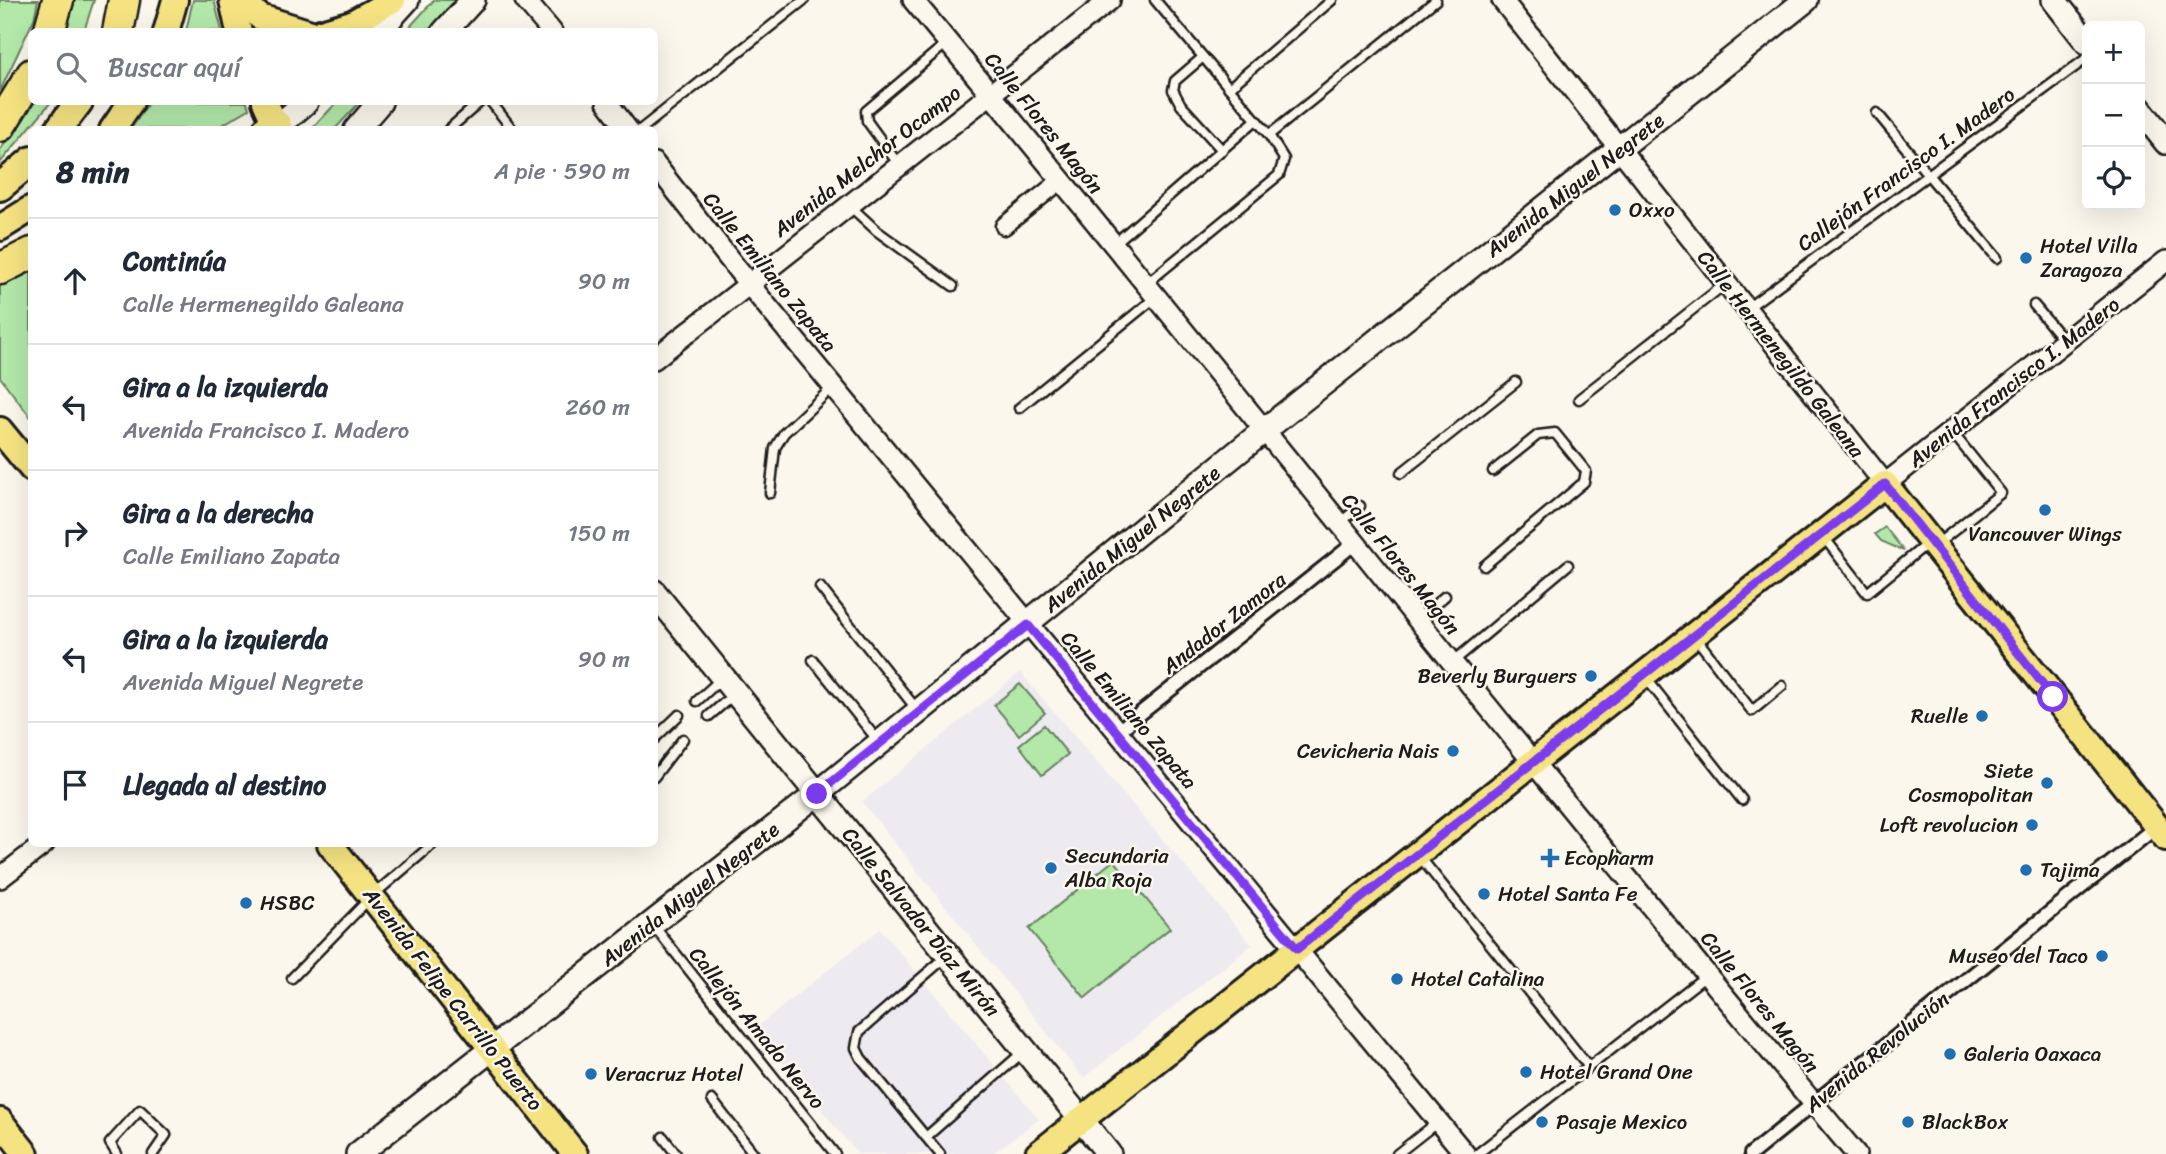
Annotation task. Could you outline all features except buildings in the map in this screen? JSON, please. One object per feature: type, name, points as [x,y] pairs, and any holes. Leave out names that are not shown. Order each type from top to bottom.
[{"type":"highway","points":[[50,28],[58,0]]},
{"type":"highway","points":[[120,28],[124,0]]},
{"type":"highway","points":[[122,28],[136,0]]},
{"type":"highway","points":[[0,126],[28,80]]},
{"type":"highway","points":[[61,126],[77,105]]},
{"type":"highway","points":[[0,187],[28,163]]},
{"type":"highway","points":[[0,269],[28,255]]},
{"type":"main road","points":[[167,28],[175,0]]},
{"type":"main road","points":[[232,0],[238,28]]},
{"type":"main road","points":[[240,0],[260,17],[295,28]]},
{"type":"main road","points":[[335,28],[352,23],[394,0]]},
{"type":"main road","points":[[382,28],[407,0]]},
{"type":"main road","points":[[448,28],[473,0]]},
{"type":"main road","points":[[2054,0],[2082,36]]},
{"type":"main road","name":"Avenida Miguel Negrete","points":[[358,1154],[817,794],[1266,429],[1620,150],[1800,2]]},
{"type":"main road","points":[[115,126],[129,105]]},
{"type":"main road","points":[[272,123],[301,105]]},
{"type":"main road","points":[[359,126],[377,105]]},
{"type":"main road","points":[[2145,115],[2166,142]]},
{"type":"main road","points":[[0,228],[28,210]]},
{"type":"main road","points":[[0,430],[28,464]]},
{"type":"main road","name":"Avenida Francisco I. Madero","points":[[1038,1154],[1885,484]]},
{"type":"main road","name":"Calle Hermenegildo Galeana","points":[[1885,484],[2163,827]]},
{"type":"main road","name":"Calle Salvador Díaz Mirón","points":[[658,597],[1109,1154]]},
{"type":"main road","name":"Avenida Felipe Carrillo Puerto","points":[[332,847],[575,1154]]},
{"type":"main road","points":[[0,1121],[23,1153]]},
{"type":"street","points":[[525,0],[549,28]]},
{"type":"street","name":"Calle Flores Magón","points":[[913,0],[1266,429],[1532,763],[1856,1154]]},
{"type":"street","name":"Avenida Melchor Ocampo","points":[[658,356],[1110,0]]},
{"type":"street","name":"Calle Hermenegildo Galeana","points":[[1502,0],[1885,484]]},
{"type":"street","points":[[609,105],[625,126]]},
{"type":"street","name":"Calle Emiliano Zapata","points":[[658,168],[748,283],[1465,1154]]},
{"type":"street","points":[[1004,226],[1060,181]]},
{"type":"street","name":"Avenida Francisco I. Madero","points":[[1885,484],[2166,261]]},
{"type":"street","name":"Andador Zamora","points":[[1117,732],[1355,543]]},
{"type":"street","name":"Avenida Revolución","points":[[1751,1154],[2163,827]]},
{"type":"street","points":[[0,878],[40,847]]},
{"type":"lane","points":[[645,126],[804,0]]},
{"type":"lane","points":[[1019,408],[1279,174],[1284,159],[1269,135],[1155,0]]},
{"type":"lane","points":[[1229,88],[1332,0]]},
{"type":"lane","points":[[1269,135],[1436,0]]},
{"type":"lane","points":[[899,165],[867,121],[866,111],[948,42]]},
{"type":"lane","points":[[1203,57],[1175,81],[1173,90],[1181,105],[1222,150]]},
{"type":"lane","name":"Callejón Francisco I. Madero","points":[[1746,309],[2082,62]]},
{"type":"lane","points":[[453,126],[477,105]]},
{"type":"lane","points":[[493,105],[510,126]]},
{"type":"lane","points":[[1877,113],[1997,258]]},
{"type":"lane","points":[[1114,244],[1256,120]]},
{"type":"lane","points":[[848,205],[877,231],[953,286]]},
{"type":"lane","points":[[1579,400],[1725,284]]},
{"type":"lane","points":[[2034,305],[2065,342]]},
{"type":"lane","points":[[1401,473],[1516,382]]},
{"type":"lane","points":[[770,493],[775,448],[784,433],[834,387]]},
{"type":"lane","points":[[1821,534],[1867,593],[2001,493],[1952,431]]},
{"type":"lane","points":[[1484,566],[1584,482],[1586,471],[1555,433],[1538,435],[1493,471]]},
{"type":"lane","points":[[1339,524],[1360,506]]},
{"type":"lane","points":[[1452,663],[1568,565]]},
{"type":"lane","points":[[820,587],[919,712]]},
{"type":"lane","points":[[1417,620],[1445,596]]},
{"type":"lane","points":[[1694,635],[1752,710],[1782,686]]},
{"type":"lane","points":[[813,660],[880,743]]},
{"type":"lane","points":[[1644,675],[1742,800]]},
{"type":"lane","points":[[696,701],[729,685]]},
{"type":"lane","points":[[709,716],[729,685]]},
{"type":"lane","points":[[658,735],[679,715]]},
{"type":"lane","points":[[658,772],[683,739]]},
{"type":"lane","points":[[292,978],[373,896],[430,847]]},
{"type":"lane","points":[[1417,854],[1589,1067]]},
{"type":"lane","name":"Callejón Amado Nervo","points":[[652,924],[835,1154]]},
{"type":"lane","points":[[940,1154],[861,1058],[856,1040],[859,1032],[949,954]]},
{"type":"lane","points":[[1477,1154],[1709,974]]},
{"type":"lane","points":[[926,1137],[1025,1050]]},
{"type":"lane","points":[[712,1100],[754,1154]]},
{"type":"lane","points":[[117,1154],[110,1143],[140,1110],[166,1135],[153,1154]]},
{"type":"lane","points":[[1397,1154],[1438,1122]]},
{"type":"lane","points":[[663,1137],[676,1154]]},
{"type":"shaded area","name":"Secundaria Alba Roja","points":[[1020,672],[1252,945],[1083,1078],[862,802]]},
{"type":"shaded area","points":[[880,929],[1039,1119],[992,1154],[858,1154],[754,1029]]},
{"type":"green space","points":[[0,0],[38,0],[34,19],[0,91]]},
{"type":"green space","points":[[75,0],[94,0],[85,28],[67,28]]},
{"type":"green space","points":[[193,0],[214,0],[221,28],[187,28]]},
{"type":"green space","points":[[434,0],[456,0],[431,28],[409,28]]},
{"type":"green space","points":[[33,105],[48,105],[31,126],[28,126],[28,130],[0,163],[0,150]]},
{"type":"green space","points":[[147,105],[248,105],[249,109],[220,126],[133,126]]},
{"type":"green space","points":[[334,105],[357,105],[338,126],[315,126]]},
{"type":"green space","points":[[28,269],[28,414],[0,377],[0,285]]},
{"type":"green space","points":[[1885,527],[1904,551],[1881,541],[1875,534]]},
{"type":"green space","points":[[1020,684],[1045,713],[1019,735],[994,705]]},
{"type":"green space","points":[[1044,725],[1068,754],[1042,775],[1019,745]]},
{"type":"green space","points":[[1114,860],[1170,928],[1085,998],[1029,929]]},
{"type":"place","name":"Oxxo","points":[[1615,210]]},
{"type":"place","name":"Hotel Villa Zaragoza","points":[[2026,258]]},
{"type":"place","name":"Vancouver Wings","points":[[2045,510]]},
{"type":"place","name":"Beverly Burguers","points":[[1591,676]]},
{"type":"place","name":"Ruelle","points":[[1982,716]]},
{"type":"place","name":"Cevicheria Nais","points":[[1453,751]]},
{"type":"place","name":"Siete Cosmopolitan","points":[[2047,783]]},
{"type":"place","name":"Loft revolucion","points":[[2032,825]]},
{"type":"place","name":"Ecopharm","points":[[1550,858]]},
{"type":"place","name":"Secundaria Alba Roja","points":[[1051,868]]},
{"type":"place","name":"Tajima","points":[[2026,870]]},
{"type":"place","name":"Hotel Santa Fe","points":[[1484,894]]},
{"type":"place","name":"HSBC","points":[[246,903]]},
{"type":"place","name":"Museo del Taco","points":[[2102,956]]},
{"type":"place","name":"Hotel Catalina","points":[[1397,979]]},
{"type":"place","name":"Galeria Oaxaca","points":[[1950,1054]]},
{"type":"place","name":"Hotel Grand One","points":[[1526,1072]]},
{"type":"place","name":"Veracruz Hotel","points":[[591,1074]]},
{"type":"place","name":"Pasaje Mexico","points":[[1542,1122]]},
{"type":"place","name":"BlackBox","points":[[1908,1122]]},
{"type":"route","points":[[817,794],[1028,625],[1297,949],[1885,484],[2053,697]]}]
